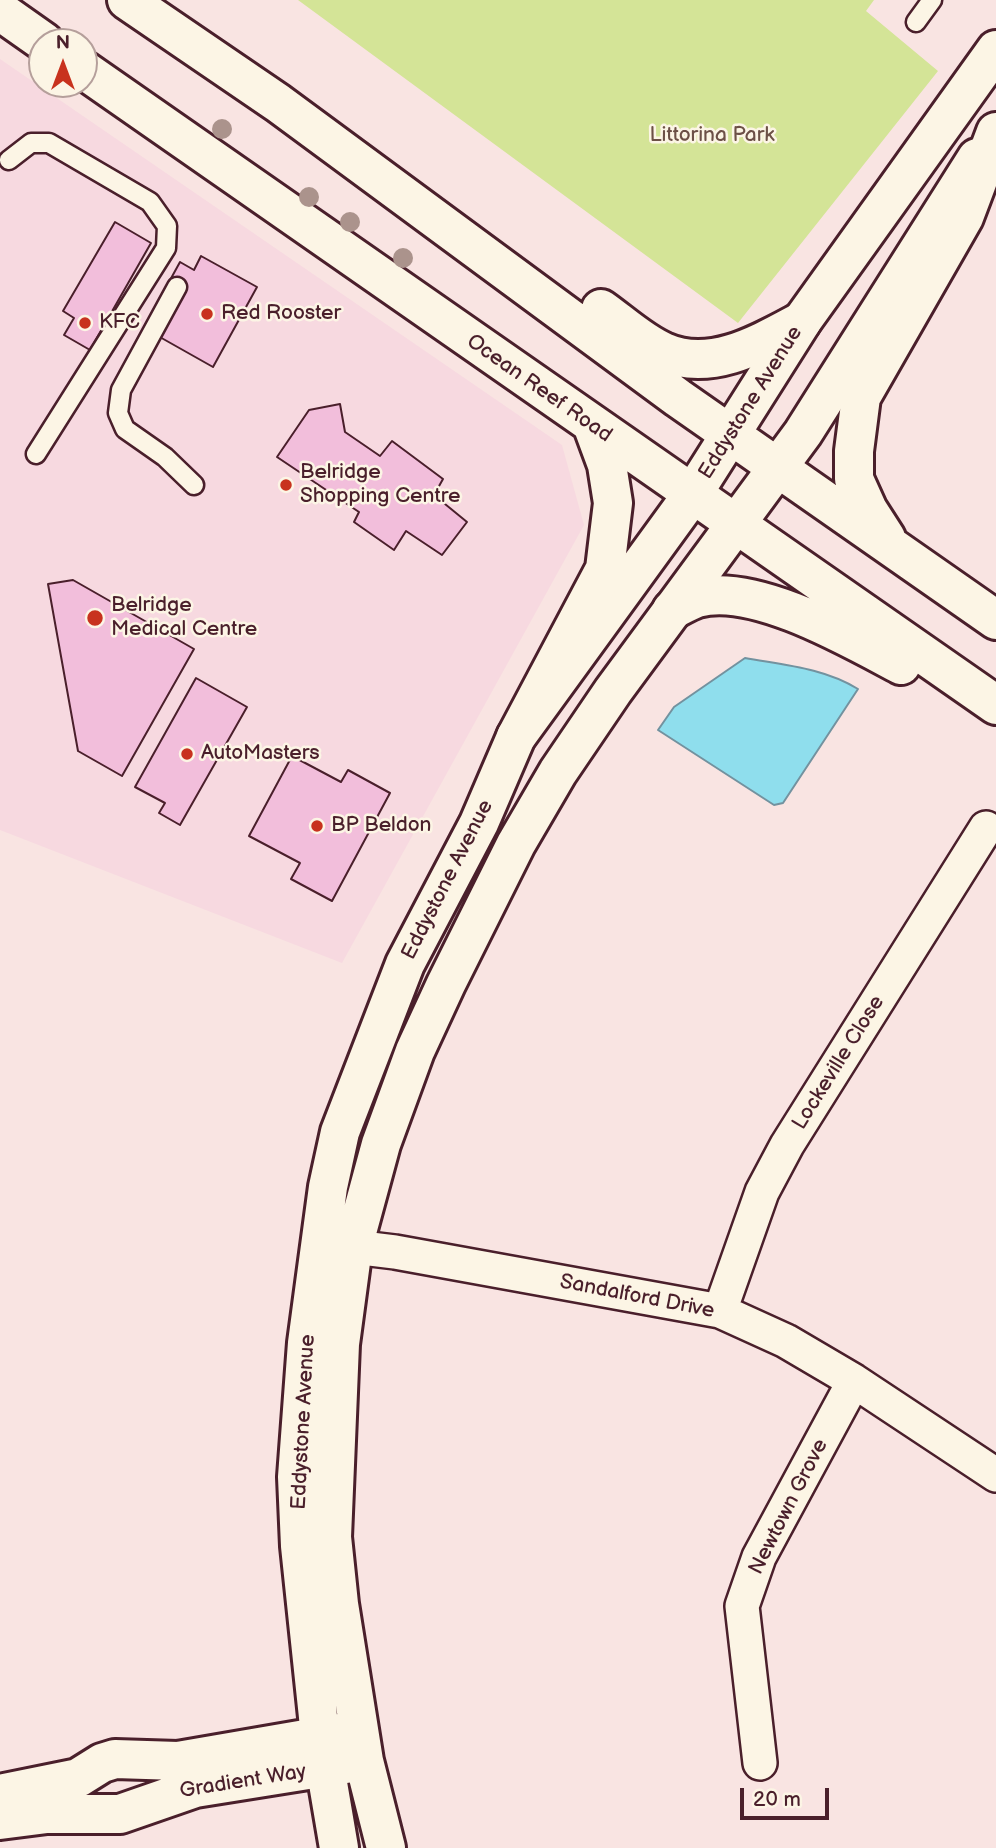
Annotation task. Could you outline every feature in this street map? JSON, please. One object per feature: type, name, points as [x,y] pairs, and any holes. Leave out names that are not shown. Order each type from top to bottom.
[{"type":"main road","points":[[127,0],[278,103],[732,434],[996,620]]},
{"type":"main road","points":[[0,11],[28,31]]},
{"type":"main road","name":"Eddystone Avenue","points":[[386,1848],[361,1746],[339,1604],[332,1537],[340,1344],[337,1245],[328,1187],[340,1132],[405,964],[479,823],[516,737],[692,495],[802,321],[995,57]]},
{"type":"main road","name":"Ocean Reef Road","points":[[98,80],[593,427],[996,705]]},
{"type":"main road","points":[[278,103],[420,180],[661,351],[677,357],[716,359],[766,340],[802,321]]},
{"type":"main road","points":[[894,549],[868,510],[855,479],[854,452],[861,397],[964,217],[996,130]]},
{"type":"main road","name":"Eddystone Avenue","points":[[339,1848],[323,1752],[300,1546],[297,1477],[307,1343],[337,1245],[381,1144],[415,1051],[516,844],[558,772],[779,467],[996,130]]},
{"type":"main road","points":[[516,737],[605,569],[613,503],[607,465],[593,427]]},
{"type":"main road","points":[[673,610],[696,598],[712,596],[736,597],[767,604],[823,624],[996,715]]},
{"type":"main road","points":[[479,823],[507,821],[517,815],[558,772]]},
{"type":"main road","name":"Gradient Way","points":[[0,1794],[78,1778],[102,1763],[115,1759],[178,1761],[323,1752],[361,1746]]},
{"type":"main road","name":"Gradient Way","points":[[0,1820],[47,1814],[120,1814],[195,1788],[323,1752]]},
{"type":"street","name":"Lockeville Close","points":[[720,1311],[762,1192],[781,1156],[986,828]]},
{"type":"street","name":"Sandalford Drive","points":[[337,1245],[720,1311],[786,1341],[855,1381],[996,1475]]},
{"type":"street","name":"Newtown Grove","points":[[760,1763],[743,1606],[760,1557],[855,1381]]},
{"type":"lane","points":[[916,22],[932,0]]},
{"type":"lane","points":[[9,160],[31,143],[49,143],[150,202],[167,226],[166,248],[36,454]]},
{"type":"lane","points":[[177,287],[121,390],[118,413],[125,429],[165,457],[194,485]]},
{"type":"shaded area","name":"Belridge Shopping Centre","points":[[0,59],[28,78],[28,98],[57,98],[562,445],[584,525],[342,963],[0,830]]},
{"type":"green space","name":"Littorina Park","points":[[298,0],[874,0],[866,11],[938,71],[738,323]]},
{"type":"water","points":[[745,658],[818,672],[858,689],[783,803],[774,805],[658,730],[674,707]]},
{"type":"building","points":[[115,222],[151,243],[90,350],[64,335],[74,318],[63,311]]},
{"type":"building","points":[[201,256],[257,287],[213,367],[158,336],[184,290],[169,282],[180,262],[194,270]]},
{"type":"building","points":[[340,404],[345,432],[380,456],[392,441],[443,479],[434,495],[467,522],[442,555],[406,531],[394,550],[354,522],[359,512],[277,457],[309,410]]},
{"type":"building","points":[[73,580],[194,649],[122,776],[78,751],[48,584]]},
{"type":"building","points":[[196,678],[247,707],[180,825],[159,813],[165,803],[135,787]]},
{"type":"building","points":[[292,756],[341,782],[348,770],[390,793],[332,901],[291,879],[300,863],[249,836]]},
{"type":"place","name":"Red Rooster","points":[[207,314]]},
{"type":"place","name":"KFC","points":[[85,323]]},
{"type":"place","name":"Belridge Shopping Centre","points":[[286,485]]},
{"type":"place","name":"Belridge Medical Centre","points":[[95,618]]},
{"type":"place","name":"AutoMasters","points":[[187,754]]},
{"type":"place","name":"BP Beldon","points":[[317,826]]}]
